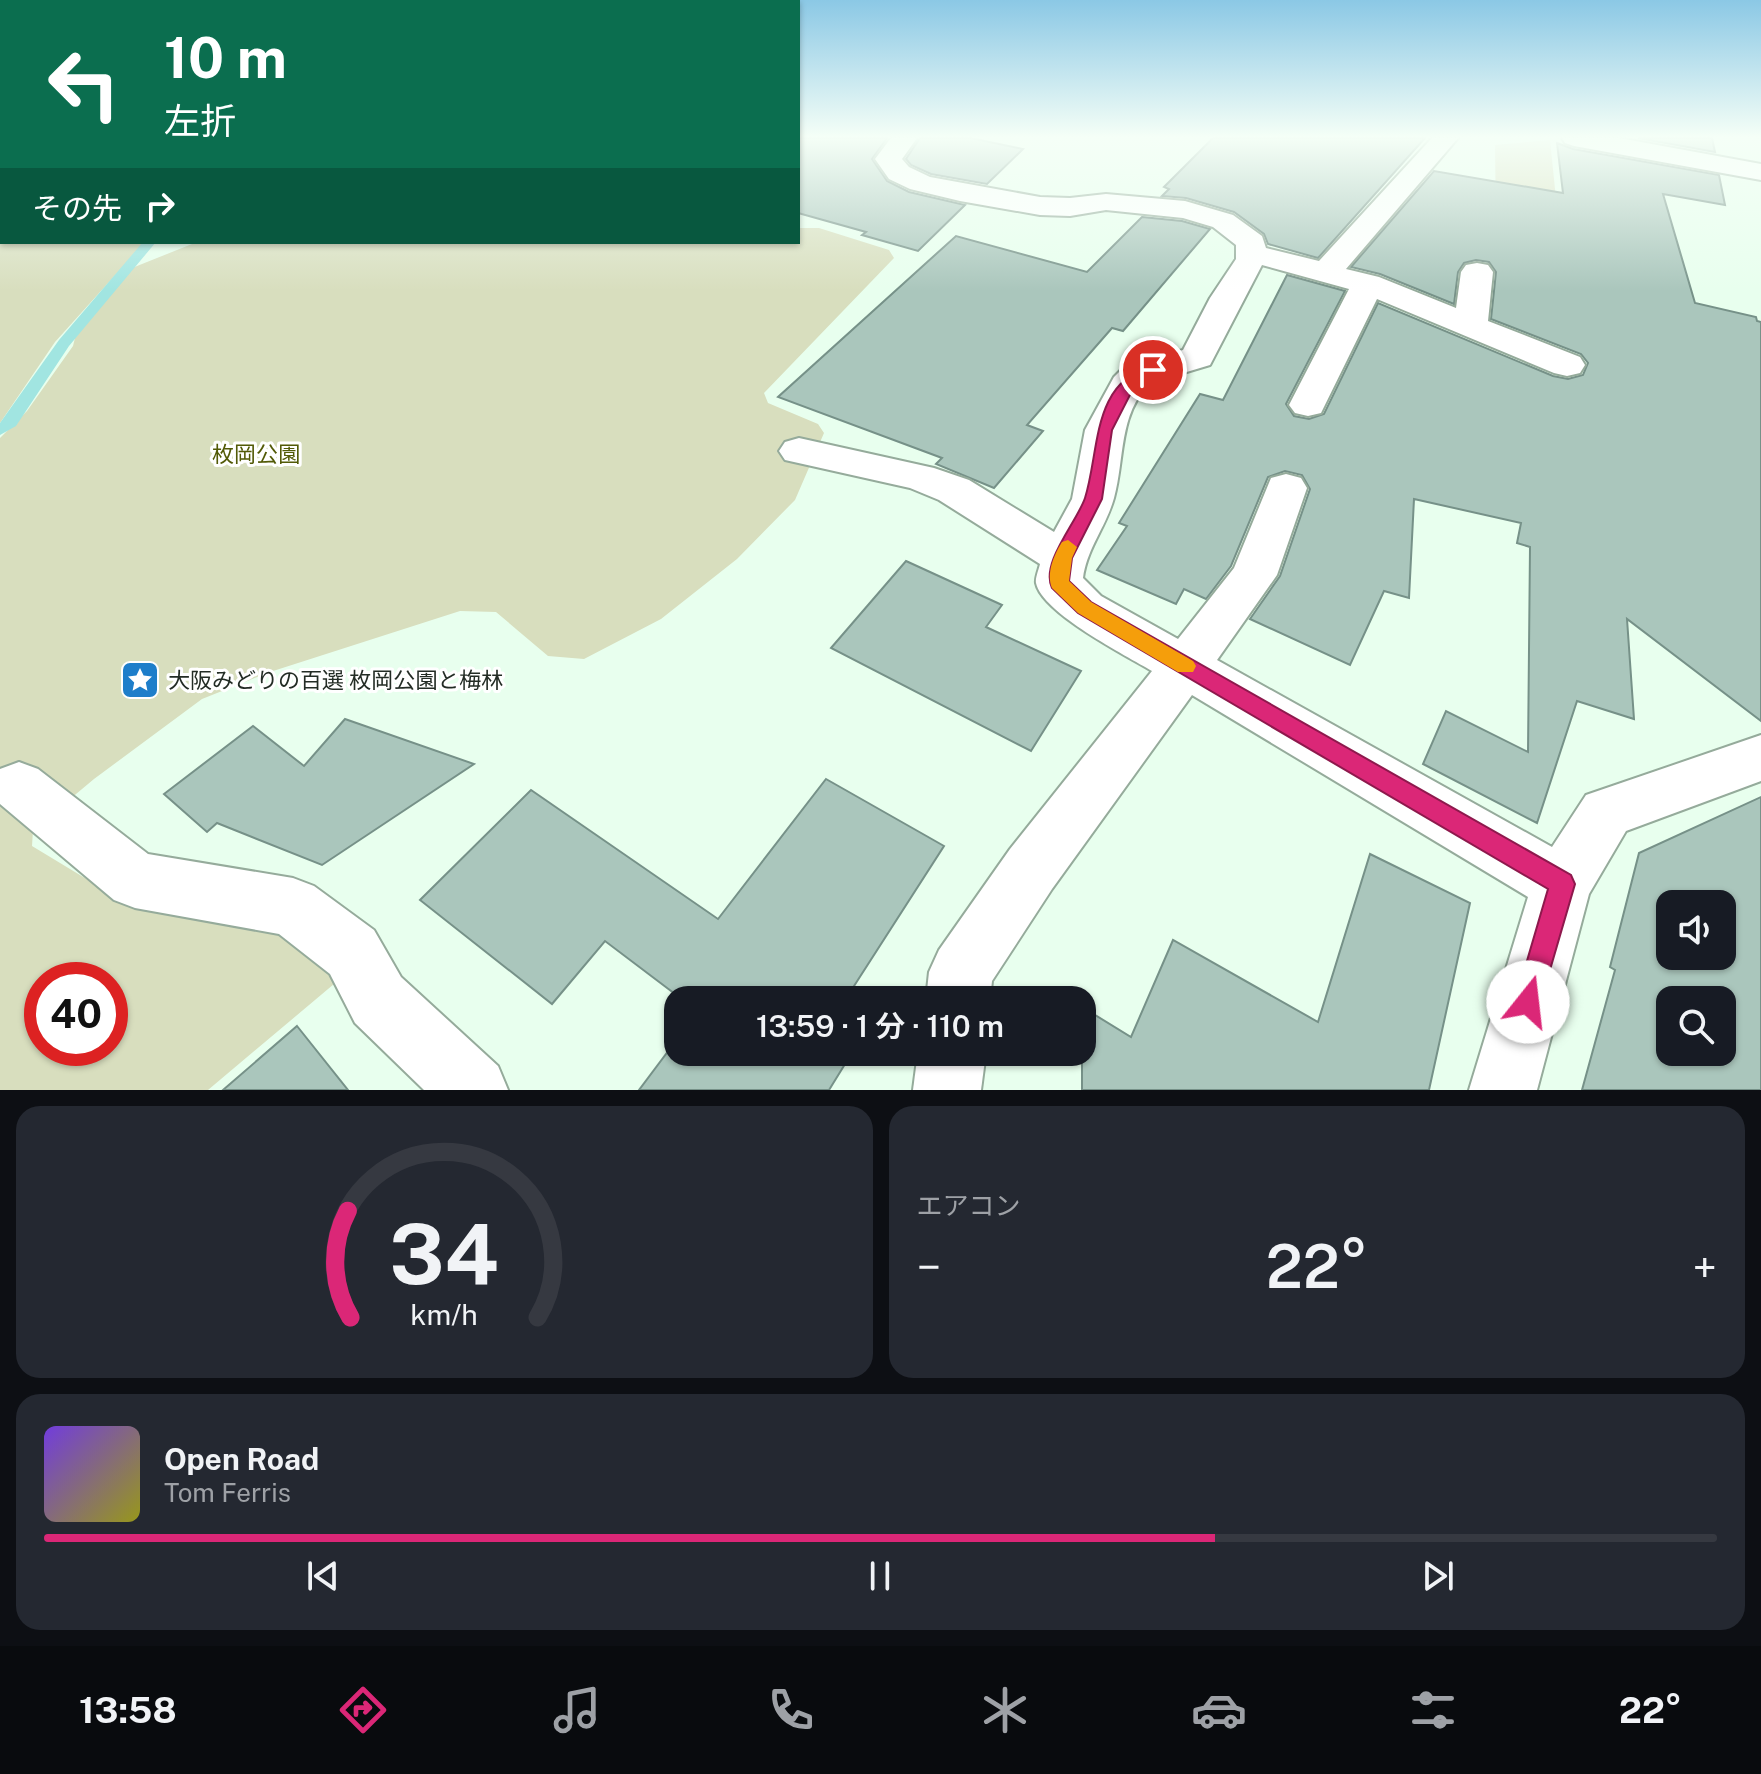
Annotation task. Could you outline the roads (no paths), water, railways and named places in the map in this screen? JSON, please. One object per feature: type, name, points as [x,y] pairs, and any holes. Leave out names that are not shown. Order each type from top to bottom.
[{"type":"street","points":[[944,189],[994,201],[1040,206],[1070,207],[1106,202],[1185,210],[1223,221],[1251,242],[1251,253],[1197,357],[1137,375],[1127,385],[1104,430],[1093,499],[1063,558],[1059,583],[1084,608],[1562,884]]},
{"type":"street","points":[[1327,271],[1400,189]]},
{"type":"street","points":[[1251,253],[1368,284],[1567,365]]},
{"type":"street","points":[[1470,326],[1477,272]]},
{"type":"street","points":[[1308,405],[1368,284]]},
{"type":"street","points":[[799,451],[920,477],[954,490],[1063,558]]},
{"type":"street","points":[[960,986],[961,972],[1031,869],[1254,575],[1286,488]]},
{"type":"street","points":[[1503,1090],[1562,884],[1606,813],[1761,758]]},
{"type":"street","points":[[19,786],[135,880],[293,907],[352,952],[378,1000],[474,1090]]},
{"type":"street","points":[[947,1090],[950,1066]]},
{"type":"waterway","points":[[0,430],[10,423],[64,343],[148,244]]},
{"type":"place","name":"大阪みどりの百選 枚岡公園と梅林","points":[[140,680]]},
{"type":"park label","name":"枚岡公園","points":[[256,454]]}]
